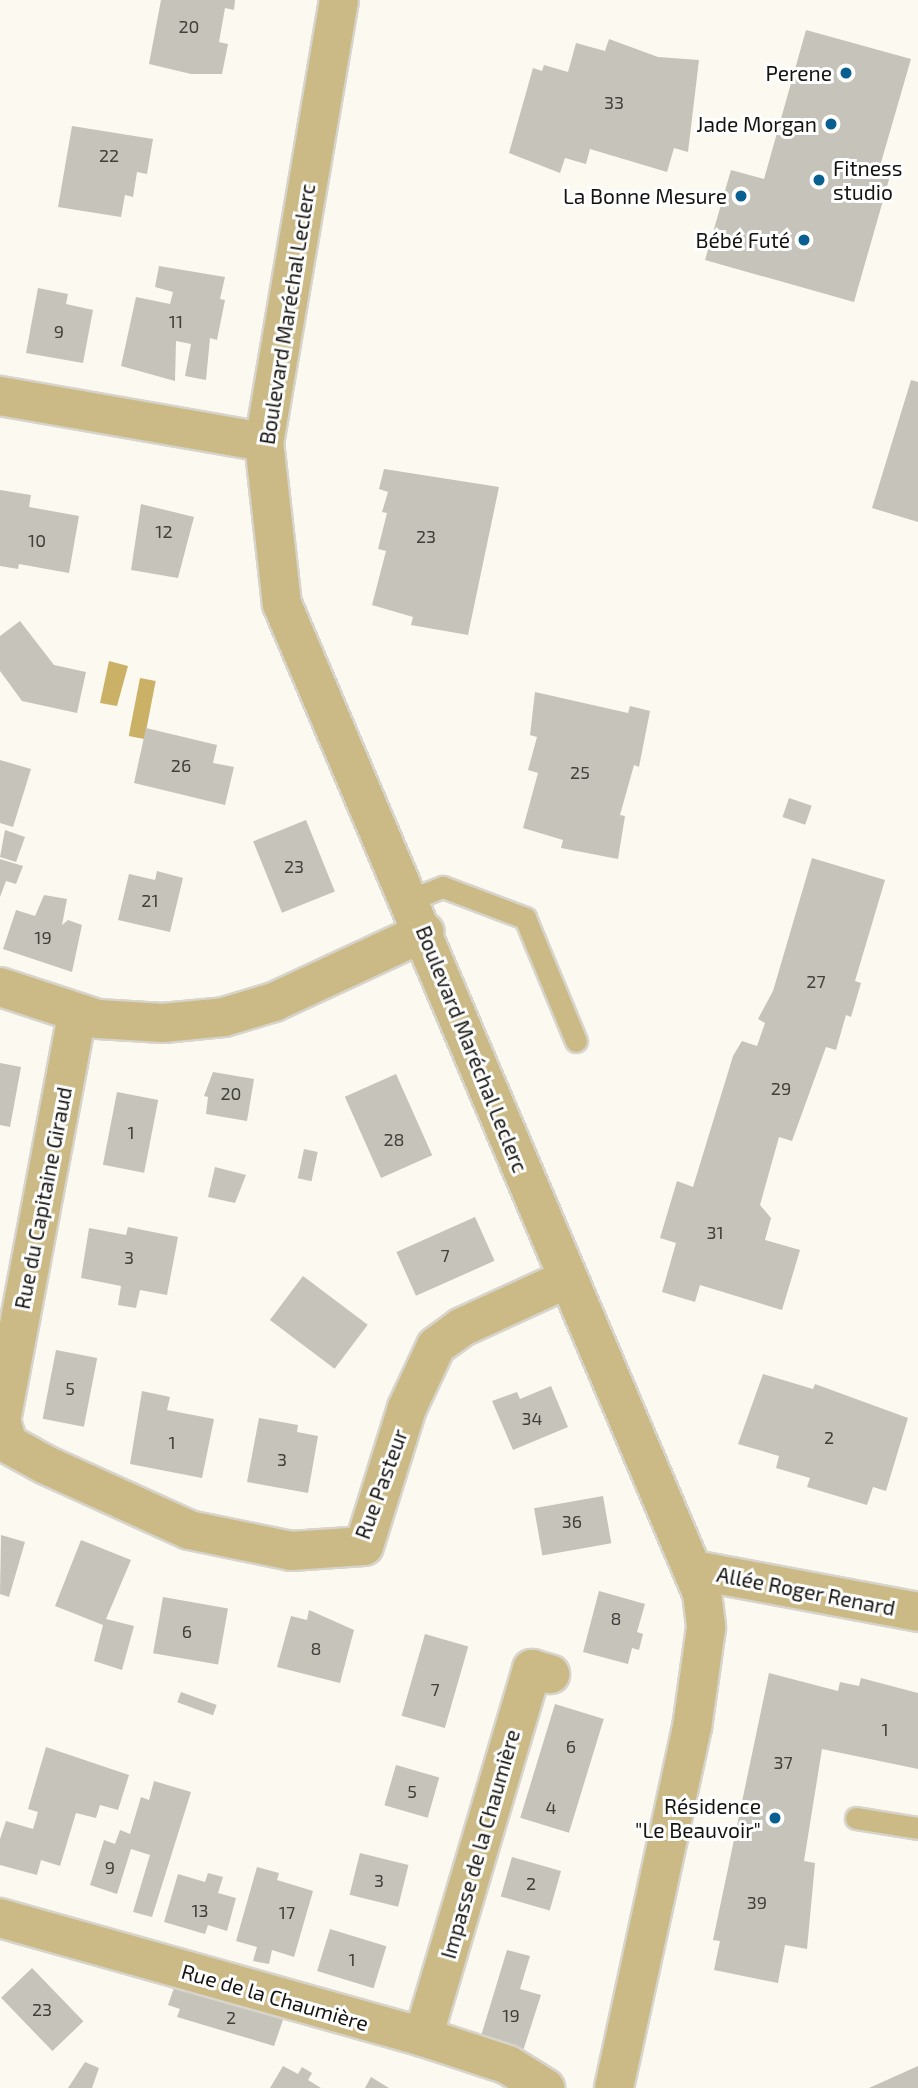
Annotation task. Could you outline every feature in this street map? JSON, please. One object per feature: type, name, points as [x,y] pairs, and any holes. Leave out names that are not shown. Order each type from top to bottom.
[{"type":"street","name":"Boulevard Maréchal Leclerc","points":[[339,0],[264,442],[282,604],[418,916],[567,1279],[694,1570],[706,1629],[692,1727],[614,2088]]},
{"type":"street","points":[[0,396],[264,442]]},
{"type":"street","points":[[0,986],[77,1015],[163,1023],[224,1017],[274,1002],[418,916]]},
{"type":"street","name":"Rue du Capitaine Giraud","points":[[1,1421],[77,1015]]},
{"type":"street","name":"Rue Pasteur","points":[[1,1421],[8,1444],[189,1530],[291,1550],[349,1550],[363,1546],[407,1408],[436,1346],[462,1327],[567,1279]]},
{"type":"street","name":"Allée Roger Renard","points":[[694,1570],[918,1612]]},
{"type":"street","name":"Impasse de la Chaumière","points":[[423,2037],[531,1669],[550,1674]]},
{"type":"street","name":"Rue de la Chaumière","points":[[0,1918],[423,2037],[508,2065],[545,2088]]},
{"type":"lane","points":[[418,916],[443,887],[526,918],[576,1041]]},
{"type":"lane","points":[[856,1818],[918,1828]]},
{"type":"shaded area","points":[[109,661],[128,666],[117,706],[100,703]]},
{"type":"shaded area","points":[[140,678],[156,681],[144,739],[129,736]]},
{"type":"building","points":[[161,0],[235,0],[234,10],[225,8],[219,42],[228,44],[222,74],[191,74],[149,64]]},
{"type":"building","points":[[806,30],[911,59],[880,166],[892,169],[854,302],[705,260],[731,170],[764,179]]},
{"type":"building","points":[[609,39],[658,57],[699,60],[688,152],[674,148],[667,172],[590,149],[586,164],[565,158],[560,173],[509,153],[533,68],[542,71],[544,65],[568,72],[576,43],[605,51]]},
{"type":"building","points":[[72,126],[153,139],[147,174],[137,172],[133,197],[125,195],[121,217],[58,207]]},
{"type":"building","points":[[159,266],[225,277],[220,299],[225,300],[217,340],[210,338],[206,380],[185,376],[191,344],[176,341],[175,381],[121,366],[136,297],[170,304],[173,292],[155,287]]},
{"type":"building","points":[[38,288],[68,294],[66,304],[93,310],[83,363],[26,353]]},
{"type":"building","points":[[911,380],[918,382],[918,522],[872,508]]},
{"type":"building","points":[[384,469],[499,487],[468,635],[411,625],[413,617],[372,605],[386,551],[378,549],[387,513],[382,512],[388,492],[379,489]]},
{"type":"building","points":[[0,490],[31,495],[29,507],[79,516],[69,573],[19,564],[18,569],[0,566]]},
{"type":"building","points":[[141,504],[194,517],[178,578],[131,570]]},
{"type":"building","points":[[20,621],[54,665],[86,672],[77,713],[22,701],[0,671],[0,636]]},
{"type":"building","points":[[535,692],[628,713],[630,706],[650,711],[639,767],[634,765],[620,815],[625,816],[618,859],[561,848],[563,840],[523,828],[538,773],[528,770],[537,737],[530,735]]},
{"type":"building","points":[[146,728],[217,745],[213,763],[234,767],[225,805],[134,783]]},
{"type":"building","points":[[0,760],[31,769],[13,827],[0,823]]},
{"type":"building","points":[[789,798],[812,806],[805,825],[782,817]]},
{"type":"building","points":[[306,820],[335,891],[282,913],[253,841]]},
{"type":"building","points":[[5,830],[25,837],[16,862],[0,857]]},
{"type":"building","points":[[812,858],[885,880],[855,981],[861,983],[851,1017],[846,1015],[836,1050],[826,1047],[792,1141],[779,1137],[760,1205],[771,1218],[765,1240],[800,1250],[782,1310],[700,1285],[695,1302],[662,1292],[676,1243],[660,1238],[677,1181],[693,1187],[733,1056],[742,1041],[757,1046],[765,1023],[758,1019],[773,991]]},
{"type":"building","points":[[0,859],[23,866],[16,884],[6,881],[0,897]]},
{"type":"building","points":[[157,871],[183,878],[170,932],[118,920],[129,874],[155,880]]},
{"type":"building","points":[[44,895],[67,899],[62,925],[68,920],[82,925],[72,972],[3,949],[16,910],[35,916]]},
{"type":"building","points":[[0,1063],[21,1067],[10,1127],[0,1125]]},
{"type":"building","points":[[213,1072],[254,1079],[247,1121],[206,1114],[208,1097],[204,1096]]},
{"type":"building","points":[[396,1074],[432,1155],[381,1178],[345,1097]]},
{"type":"building","points":[[117,1092],[158,1100],[144,1173],[103,1165]]},
{"type":"building","points":[[304,1149],[318,1152],[311,1181],[298,1178]]},
{"type":"building","points":[[215,1167],[246,1175],[235,1203],[208,1197]]},
{"type":"building","points":[[475,1217],[495,1261],[416,1296],[396,1252]]},
{"type":"building","points":[[128,1227],[178,1237],[167,1295],[140,1290],[136,1308],[118,1305],[121,1286],[81,1278],[89,1228],[126,1235]]},
{"type":"building","points":[[303,1276],[368,1325],[335,1369],[270,1320]]},
{"type":"building","points":[[56,1350],[97,1358],[84,1427],[43,1419]]},
{"type":"building","points":[[763,1374],[813,1389],[815,1384],[908,1418],[886,1491],[873,1487],[867,1505],[807,1487],[810,1478],[776,1468],[779,1456],[738,1444]]},
{"type":"building","points":[[551,1386],[568,1427],[513,1450],[492,1401],[517,1392],[520,1399]]},
{"type":"building","points":[[142,1391],[170,1397],[167,1410],[214,1419],[202,1478],[130,1464]]},
{"type":"building","points":[[259,1418],[298,1425],[297,1432],[318,1436],[308,1493],[247,1482]]},
{"type":"building","points":[[603,1496],[611,1543],[542,1555],[534,1508]]},
{"type":"building","points":[[1,1535],[25,1542],[9,1597],[0,1594]]},
{"type":"building","points":[[81,1540],[131,1560],[106,1619],[134,1626],[122,1670],[94,1661],[103,1625],[55,1606]]},
{"type":"building","points":[[599,1591],[645,1604],[637,1632],[643,1634],[639,1650],[632,1648],[628,1664],[583,1652]]},
{"type":"building","points":[[163,1597],[228,1608],[218,1665],[153,1653]]},
{"type":"building","points":[[309,1610],[354,1630],[340,1683],[277,1667],[291,1616],[307,1620]]},
{"type":"building","points":[[425,1634],[468,1646],[445,1728],[402,1716]]},
{"type":"building","name":"Résidence \"Le Beauvoir\"","points":[[769,1673],[838,1691],[840,1682],[859,1686],[861,1678],[918,1693],[918,1769],[822,1749],[804,1861],[815,1863],[807,1949],[785,1945],[778,1983],[714,1970],[720,1941],[713,1940]]},
{"type":"building","points":[[181,1692],[217,1705],[213,1715],[177,1702]]},
{"type":"building","points":[[555,1704],[604,1719],[569,1833],[520,1818]]},
{"type":"building","points":[[46,1747],[129,1775],[118,1810],[100,1805],[96,1818],[76,1813],[60,1866],[41,1860],[37,1875],[0,1865],[0,1839],[6,1821],[33,1829],[38,1812],[28,1809]]},
{"type":"building","points":[[396,1765],[439,1777],[428,1818],[384,1805]]},
{"type":"building","points":[[154,1781],[191,1792],[152,1917],[133,1912],[150,1855],[131,1849],[117,1894],[90,1885],[104,1840],[115,1844],[120,1830],[130,1834],[141,1797],[149,1800]]},
{"type":"building","points":[[360,1853],[409,1865],[398,1907],[350,1895]]},
{"type":"building","points":[[512,1857],[561,1871],[550,1910],[501,1896]]},
{"type":"building","points":[[257,1867],[279,1873],[277,1880],[313,1891],[294,1957],[272,1950],[269,1964],[253,1961],[257,1947],[236,1941]]},
{"type":"building","points":[[208,1873],[223,1877],[218,1893],[236,1898],[227,1931],[208,1925],[205,1934],[164,1922],[178,1874],[205,1882]]},
{"type":"building","points":[[330,1929],[386,1946],[374,1988],[317,1971]]},
{"type":"building","points":[[507,1950],[530,1956],[520,1989],[541,1995],[523,2051],[481,2036]]},
{"type":"building","points":[[32,1968],[83,2021],[52,2051],[1,1998]]},
{"type":"building","points":[[175,1985],[284,2017],[274,2046],[177,2017],[180,2009],[168,2005]]},
{"type":"building","points":[[85,2062],[99,2068],[92,2088],[68,2088]]},
{"type":"building","points":[[283,2066],[298,2074],[302,2067],[312,2073],[308,2080],[321,2088],[270,2088]]},
{"type":"building","points":[[918,2066],[918,2088],[869,2088]]},
{"type":"building","points":[[371,2077],[389,2088],[365,2088]]},
{"type":"place","name":"Perene","points":[[846,73]]},
{"type":"place","name":"Jade Morgan","points":[[831,124]]},
{"type":"place","name":"Fitness studio","points":[[819,180]]},
{"type":"place","name":"La Bonne Mesure","points":[[741,196]]},
{"type":"place","name":"Bébé Futé","points":[[804,240]]},
{"type":"place","name":"Résidence \"Le Beauvoir\"","points":[[775,1818]]}]
